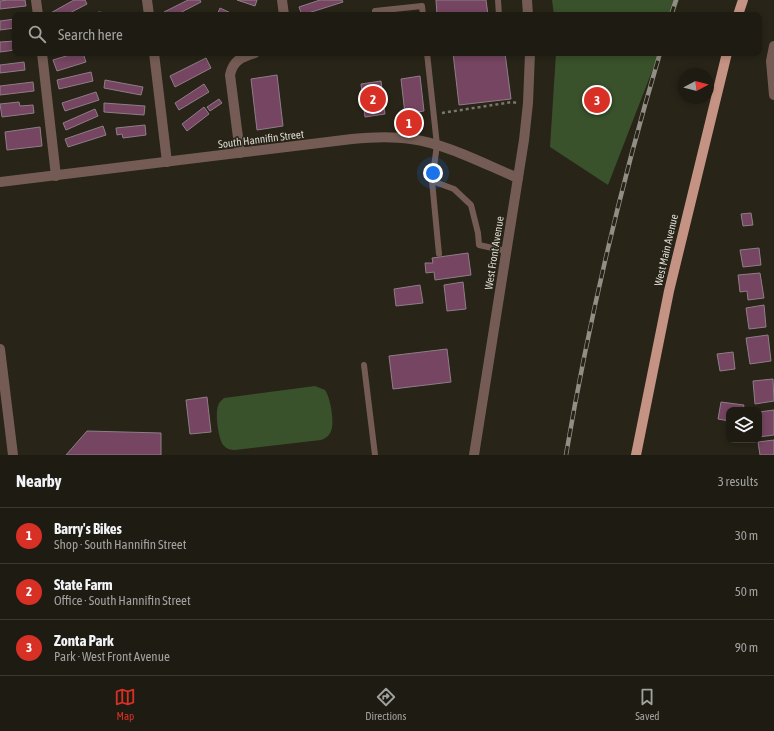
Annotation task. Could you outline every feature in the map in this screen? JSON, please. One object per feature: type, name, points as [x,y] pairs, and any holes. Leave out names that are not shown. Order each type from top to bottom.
[{"type":"main road","points":[[739,12],[743,0]]},
{"type":"main road","name":"West Main Avenue","points":[[636,455],[668,291],[726,56]]},
{"type":"street","points":[[36,0],[38,12]]},
{"type":"street","points":[[147,0],[149,12]]},
{"type":"street","points":[[282,0],[284,12]]},
{"type":"street","points":[[527,0],[528,12]]},
{"type":"street","points":[[774,46],[771,61],[774,95]]},
{"type":"street","points":[[42,56],[56,176]]},
{"type":"street","points":[[154,56],[167,162]]},
{"type":"street","points":[[240,153],[230,75],[231,69],[236,61],[247,56]]},
{"type":"street","name":"West Front Avenue","points":[[474,455],[518,178],[528,103],[530,56]]},
{"type":"street","name":"South Hannifin Street","points":[[0,182],[352,139],[383,137],[411,139],[437,145],[518,178]]},
{"type":"street","points":[[0,350],[13,455]]},
{"type":"lane","points":[[498,0],[499,12]]},
{"type":"lane","points":[[375,11],[422,6],[423,12]]},
{"type":"lane","points":[[427,56],[437,145],[432,181],[439,254]]},
{"type":"lane","points":[[432,181],[454,189],[471,205],[478,233],[479,245],[506,251]]},
{"type":"lane","points":[[364,365],[375,455]]},
{"type":"path","points":[[439,114],[512,102],[528,103]]},
{"type":"green space","points":[[552,0],[679,0],[675,12],[554,12]]},
{"type":"green space","points":[[556,56],[658,56],[608,185],[550,147]]},
{"type":"green space","points":[[315,386],[325,390],[330,404],[332,427],[326,438],[321,440],[235,450],[226,448],[222,443],[219,433],[217,409],[218,405],[224,398]]},
{"type":"building","points":[[25,0],[26,6],[0,9],[0,1]]},
{"type":"building","points":[[74,0],[85,0],[87,4],[72,12],[52,12]]},
{"type":"building","points":[[188,0],[200,0],[201,2],[182,12],[164,12]]},
{"type":"building","points":[[237,0],[257,0],[255,6]]},
{"type":"building","points":[[320,0],[342,0],[343,2],[311,12],[301,12],[299,7]]},
{"type":"building","points":[[436,0],[486,0],[488,12],[437,12]]},
{"type":"building","points":[[220,8],[229,12],[218,12]]},
{"type":"building","points":[[12,19],[12,28],[0,30],[0,21]]},
{"type":"building","points":[[12,41],[12,50],[0,52],[0,42]]},
{"type":"building","points":[[66,56],[84,56],[86,62],[57,71],[53,60]]},
{"type":"building","points":[[453,56],[505,56],[511,99],[459,105]]},
{"type":"building","points":[[206,58],[211,68],[175,87],[170,76]]},
{"type":"building","points":[[24,62],[25,70],[0,73],[0,65]]},
{"type":"building","points":[[91,72],[93,81],[59,89],[57,80]]},
{"type":"building","points":[[277,75],[283,126],[257,130],[251,79]]},
{"type":"building","points":[[420,76],[424,111],[405,114],[401,79]]},
{"type":"building","points":[[105,80],[143,87],[141,95],[104,88]]},
{"type":"building","points":[[381,81],[385,114],[365,117],[361,84]]},
{"type":"building","points":[[33,82],[34,91],[0,95],[0,86]]},
{"type":"building","points":[[204,84],[209,92],[179,110],[175,103]]},
{"type":"building","points":[[96,92],[99,100],[65,111],[62,103]]},
{"type":"building","points":[[219,99],[222,103],[210,111],[207,107]]},
{"type":"building","points":[[19,102],[20,106],[33,105],[34,113],[2,117],[0,104]]},
{"type":"building","points":[[104,103],[145,106],[144,115],[104,112]]},
{"type":"building","points":[[204,107],[209,114],[187,131],[182,124]]},
{"type":"building","points":[[95,109],[98,116],[66,130],[63,123]]},
{"type":"building","points":[[145,125],[146,135],[123,138],[122,134],[117,135],[116,128]]},
{"type":"building","points":[[103,126],[106,135],[68,147],[65,139]]},
{"type":"building","points":[[40,127],[42,146],[7,150],[5,132]]},
{"type":"building","points":[[751,213],[753,225],[743,226],[741,214]]},
{"type":"building","points":[[759,248],[761,265],[743,267],[740,250]]},
{"type":"building","points":[[468,253],[471,275],[435,280],[434,272],[426,273],[425,263],[433,263],[432,258]]},
{"type":"building","points":[[760,273],[764,298],[748,300],[747,291],[740,292],[738,275]]},
{"type":"building","points":[[463,282],[466,309],[447,311],[444,285]]},
{"type":"building","points":[[420,285],[423,303],[396,306],[394,289]]},
{"type":"building","points":[[764,305],[766,327],[749,329],[746,308]]},
{"type":"building","points":[[768,335],[771,361],[750,364],[746,338]]},
{"type":"building","points":[[447,349],[451,382],[393,389],[389,356]]},
{"type":"building","points":[[733,352],[735,369],[720,371],[717,354]]},
{"type":"building","points":[[773,379],[774,401],[755,404],[753,381]]},
{"type":"building","points":[[207,397],[211,432],[190,434],[186,400]]},
{"type":"building","points":[[721,402],[744,405],[744,407],[726,407],[726,420],[718,419]]},
{"type":"building","points":[[774,410],[774,435],[762,437],[762,412]]},
{"type":"building","points":[[87,431],[161,433],[161,455],[66,455]]},
{"type":"building","points":[[774,440],[774,455],[760,455],[758,443],[762,443],[762,442]]},
{"type":"railway","points":[[672,12],[676,0]]},
{"type":"railway","points":[[566,455],[585,353],[607,252],[632,152],[659,56]]},
{"type":"place","name":"State Farm","points":[[373,99]]},
{"type":"place","name":"Zonta Park","points":[[597,100]]},
{"type":"place","name":"Barry's Bikes","points":[[409,123]]}]
